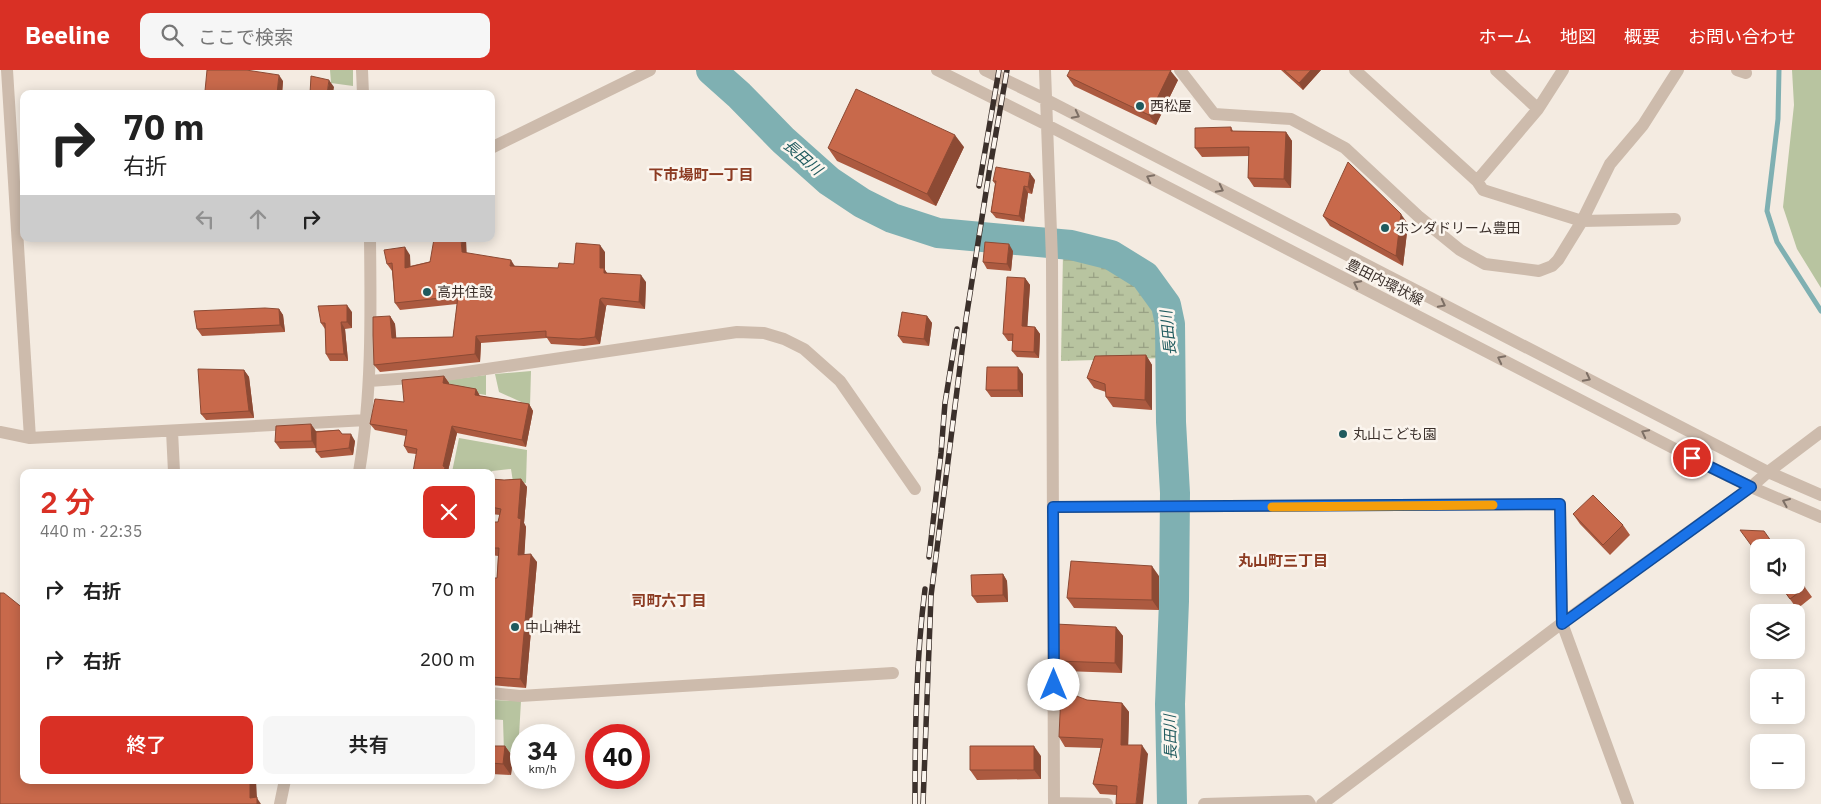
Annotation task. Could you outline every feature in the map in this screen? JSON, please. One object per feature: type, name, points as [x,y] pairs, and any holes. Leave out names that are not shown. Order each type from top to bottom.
[{"type":"street","points":[[362,70],[363,90]]},
{"type":"street","points":[[495,146],[650,70]]},
{"type":"street","name":"豊田内環状線","points":[[937,70],[1047,124],[1751,487],[1821,517]]},
{"type":"street","name":"豊田内環状線","points":[[985,70],[1045,99],[1768,472],[1821,495]]},
{"type":"street","points":[[1045,70],[1052,230],[1054,803],[1108,804]]},
{"type":"street","points":[[1180,70],[1214,114],[1291,119],[1345,148],[1418,216],[1460,250],[1485,264],[1539,271],[1552,266],[1558,260],[1582,221],[1610,164],[1643,125],[1678,70]]},
{"type":"street","points":[[1355,70],[1477,181],[1482,190],[1582,221],[1675,219]]},
{"type":"street","points":[[1496,70],[1538,109]]},
{"type":"street","points":[[1477,181],[1538,109],[1563,70]]},
{"type":"street","points":[[5,76],[30,438]]},
{"type":"street","points":[[359,469],[367,420],[372,331],[370,242]]},
{"type":"street","points":[[369,381],[439,376],[737,332],[764,332],[804,349],[840,382],[916,489]]},
{"type":"street","points":[[0,432],[30,438],[367,420]]},
{"type":"street","points":[[172,431],[174,469]]},
{"type":"street","points":[[1322,804],[1562,624],[1751,487],[1821,432]]},
{"type":"street","points":[[1053,507],[1560,504],[1562,624],[1628,804]]},
{"type":"street","points":[[495,693],[520,696],[893,673]]},
{"type":"street","points":[[280,804],[284,784]]},
{"type":"street","points":[[1204,804],[1308,801],[1310,804]]},
{"type":"green space","points":[[330,70],[353,70],[353,86],[331,83]]},
{"type":"green space","points":[[1792,70],[1821,70],[1821,288],[1797,249],[1783,207],[1794,105]]},
{"type":"green space","points":[[1063,253],[1107,262],[1142,288],[1162,312],[1164,358],[1061,361]]},
{"type":"green space","points":[[531,371],[530,406],[499,392],[495,374]]},
{"type":"green space","points":[[486,375],[486,395],[441,388],[440,381]]},
{"type":"green space","points":[[459,438],[527,450],[526,483],[513,482],[511,469],[495,471],[495,469],[453,469]]},
{"type":"green space","points":[[495,700],[521,701],[520,724],[510,724],[510,752],[504,752],[503,720],[495,719]]},
{"type":"building","points":[[207,70],[246,70],[279,75],[277,90],[205,90]]},
{"type":"building","name":"西松屋","points":[[1070,70],[1171,70],[1149,115],[1067,76]]},
{"type":"building","points":[[1284,70],[1311,70],[1299,83]]},
{"type":"building","points":[[311,76],[329,80],[328,90],[310,90]]},
{"type":"building","points":[[856,89],[955,135],[927,194],[828,148]]},
{"type":"building","points":[[1231,127],[1231,131],[1286,132],[1284,179],[1248,178],[1249,147],[1195,148],[1195,128]]},
{"type":"building","points":[[1348,162],[1401,214],[1396,256],[1323,216]]},
{"type":"building","points":[[996,167],[1030,173],[1028,187],[1024,186],[1019,216],[991,212],[996,181],[993,181]]},
{"type":"building","points":[[433,242],[461,242],[462,252],[511,260],[510,266],[558,268],[559,263],[574,264],[576,243],[600,245],[600,268],[604,268],[604,273],[641,275],[639,302],[600,299],[595,337],[579,339],[546,337],[546,331],[476,336],[475,354],[374,365],[373,317],[390,316],[392,338],[453,337],[458,296],[395,303],[392,263],[387,264],[384,250],[405,247],[405,268],[430,262]]},
{"type":"building","points":[[985,242],[1009,244],[1007,264],[983,262]]},
{"type":"building","points":[[1007,277],[1025,278],[1022,326],[1035,327],[1034,352],[1012,351],[1013,334],[1003,334]]},
{"type":"building","points":[[347,305],[347,322],[341,322],[344,354],[326,354],[325,323],[321,323],[318,306]]},
{"type":"building","points":[[279,309],[280,325],[197,329],[194,311]]},
{"type":"building","points":[[902,312],[927,316],[924,339],[898,336]]},
{"type":"building","points":[[1146,355],[1145,400],[1106,397],[1105,384],[1087,378],[1095,356]]},
{"type":"building","points":[[987,367],[1018,367],[1018,390],[986,390]]},
{"type":"building","points":[[198,369],[244,370],[249,411],[201,414]]},
{"type":"building","points":[[444,376],[443,383],[476,389],[475,395],[529,404],[522,440],[452,426],[443,466],[445,469],[414,469],[417,449],[404,446],[407,430],[370,424],[375,399],[404,402],[402,380]]},
{"type":"building","points":[[311,424],[312,441],[275,442],[276,426]]},
{"type":"building","points":[[339,430],[342,434],[351,434],[349,448],[316,452],[316,432]]},
{"type":"building","points":[[495,479],[521,479],[518,518],[521,519],[518,555],[531,554],[520,679],[495,677],[495,578],[497,578],[499,548],[495,548],[495,522],[498,522],[501,509],[495,508]]},
{"type":"building","points":[[1593,495],[1623,525],[1603,545],[1573,514]]},
{"type":"building","points":[[1740,530],[1764,531],[1770,539],[1750,539],[1750,544]]},
{"type":"building","points":[[1071,561],[1152,566],[1152,600],[1067,598]]},
{"type":"building","points":[[1003,574],[1003,595],[972,596],[971,575]]},
{"type":"building","points":[[0,593],[4,593],[20,606],[20,784],[250,784],[250,798],[257,797],[257,804],[0,804]]},
{"type":"building","points":[[1786,594],[1797,594],[1790,599]]},
{"type":"building","points":[[1055,624],[1116,627],[1115,663],[1056,661]]},
{"type":"building","points":[[1061,690],[1087,700],[1122,703],[1121,745],[1142,745],[1136,804],[1116,804],[1117,786],[1093,784],[1103,739],[1059,737]]},
{"type":"building","points":[[495,746],[505,746],[503,764],[495,763]]},
{"type":"building","points":[[970,746],[1034,746],[1034,770],[970,770]]},
{"type":"waterway","name":"長田川","points":[[711,70],[739,95],[783,140],[829,181],[862,203],[892,218],[938,233],[1071,245],[1111,255],[1145,276],[1166,305],[1170,324],[1171,422],[1175,493],[1174,601],[1170,704],[1172,804]]},
{"type":"waterway","points":[[1779,70],[1778,119],[1767,211],[1777,242],[1821,311]]},
{"type":"railway","points":[[979,186],[999,70]]},
{"type":"railway","points":[[923,804],[931,596],[966,319],[1007,70]]},
{"type":"railway","points":[[929,557],[945,403],[957,329]]},
{"type":"railway","points":[[915,804],[917,696],[925,589]]},
{"type":"slow traffic","points":[[1272,507],[1493,505]]},
{"type":"place","name":"西松屋","points":[[1140,106]]},
{"type":"place","name":"ホンダドリーム豊田","points":[[1385,228]]},
{"type":"place","name":"高井住設","points":[[427,292]]},
{"type":"place","name":"丸山こども園","points":[[1343,434]]},
{"type":"place","name":"中山神社","points":[[515,627]]},
{"type":"district","name":"下市場町一丁目","points":[[701,174]]},
{"type":"district","name":"丸山町三丁目","points":[[1283,560]]},
{"type":"district","name":"司町六丁目","points":[[669,600]]},
{"type":"route","points":[[1054,685],[1053,507],[1560,504],[1562,624],[1751,487],[1692,458]]}]
